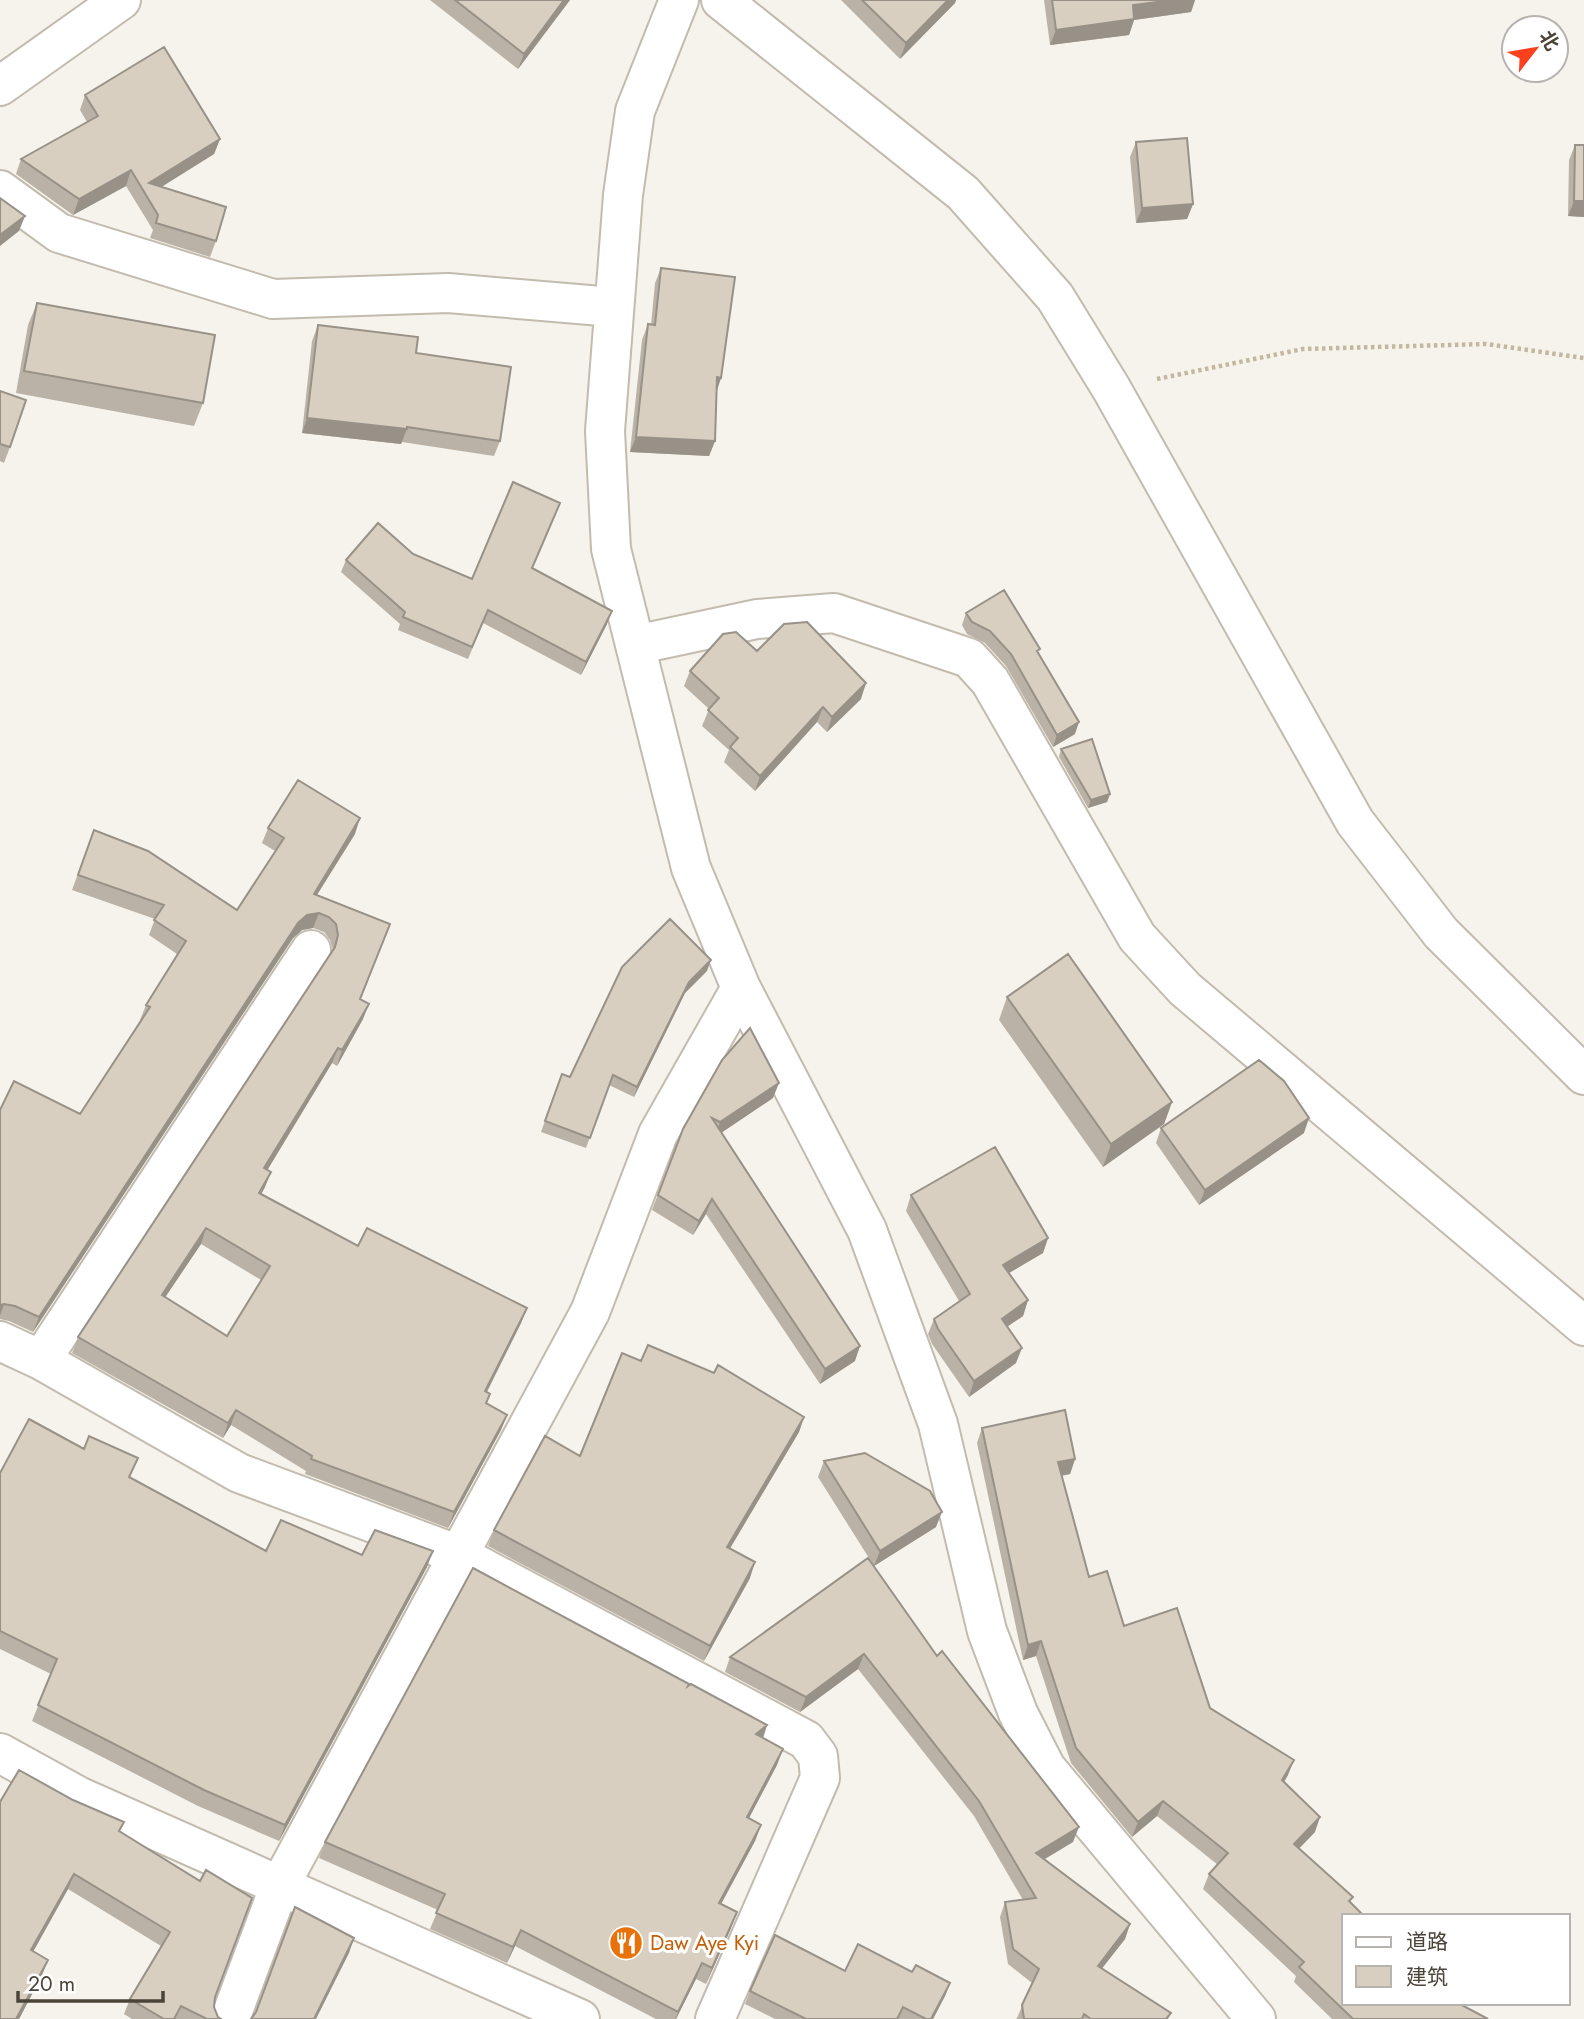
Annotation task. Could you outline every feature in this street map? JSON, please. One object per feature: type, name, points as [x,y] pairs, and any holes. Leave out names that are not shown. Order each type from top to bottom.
[{"type":"street","points":[[0,86],[121,0]]},
{"type":"street","points":[[678,0],[635,111],[623,195],[605,431],[611,549],[691,868],[741,988],[867,1230],[938,1424],[987,1631],[1023,1724],[1046,1768],[1256,2019]]},
{"type":"street","points":[[721,0],[963,192],[1055,297],[1111,388],[1355,822],[1441,933],[1584,1075]]},
{"type":"street","points":[[0,190],[59,233],[273,299],[448,293],[613,307]]},
{"type":"street","points":[[635,645],[757,619],[834,613],[969,658],[990,681],[1137,937],[1185,989],[1584,1326]]},
{"type":"street","points":[[41,1360],[311,950]]},
{"type":"street","points":[[230,2019],[280,1885],[590,1312],[658,1134],[741,988]]},
{"type":"street","points":[[0,1341],[41,1360],[239,1473],[459,1555],[806,1740],[818,1756],[820,1778],[715,2019]]},
{"type":"street","points":[[0,1753],[78,1796],[580,2019]]},
{"type":"path","points":[[1111,388],[1303,349],[1486,344],[1584,358]]},
{"type":"building","points":[[455,0],[564,0],[524,54]]},
{"type":"building","points":[[862,0],[948,0],[906,43]]},
{"type":"building","points":[[1052,0],[1173,0],[1133,5],[1134,19],[1056,30]]},
{"type":"building","points":[[164,47],[220,139],[149,183],[226,207],[216,241],[156,223],[158,215],[131,170],[79,199],[21,159],[98,116],[85,95]]},
{"type":"building","points":[[1187,138],[1193,204],[1142,208],[1136,142]]},
{"type":"building","points":[[1575,145],[1584,145],[1584,201],[1574,201]]},
{"type":"building","points":[[0,198],[25,216],[0,235]]},
{"type":"building","points":[[661,268],[735,277],[721,378],[717,377],[715,441],[636,437],[648,324],[655,325]]},
{"type":"building","points":[[37,303],[215,335],[203,403],[24,371]]},
{"type":"building","points":[[318,325],[418,337],[416,353],[511,367],[500,441],[407,427],[307,418]]},
{"type":"building","points":[[0,391],[26,400],[10,447],[0,444]]},
{"type":"building","points":[[513,482],[560,503],[532,568],[612,611],[586,662],[488,610],[472,647],[403,617],[405,612],[346,560],[378,523],[413,554],[472,579]]},
{"type":"building","points":[[1004,590],[1040,649],[1037,651],[1079,722],[1057,735],[1011,654],[990,631],[972,622],[966,613]]},
{"type":"building","points":[[807,622],[866,683],[832,717],[823,707],[760,776],[730,747],[738,738],[708,710],[719,698],[690,671],[723,634],[736,632],[757,651],[784,624]]},
{"type":"building","points":[[1092,739],[1110,794],[1091,800],[1061,749]]},
{"type":"building","points":[[298,780],[360,818],[314,894],[390,924],[360,999],[369,1004],[342,1050],[338,1048],[264,1168],[271,1172],[259,1193],[358,1246],[367,1228],[527,1308],[485,1391],[490,1394],[486,1403],[507,1415],[454,1512],[311,1459],[312,1456],[236,1410],[228,1423],[78,1337],[335,947],[338,935],[336,924],[329,917],[319,913],[307,915],[298,923],[39,1317],[15,1306],[0,1305],[0,1110],[14,1081],[80,1114],[150,1007],[146,1005],[186,941],[154,920],[164,905],[78,875],[94,830],[148,851],[237,910],[284,838],[268,828]],"holes":[[[206,1228],[270,1266],[227,1336],[162,1295]]]},
{"type":"building","points":[[670,919],[711,960],[689,982],[637,1087],[613,1075],[590,1138],[545,1121],[562,1074],[570,1077],[622,967]]},
{"type":"building","points":[[1068,954],[1172,1102],[1111,1144],[1007,997]]},
{"type":"building","points":[[750,1028],[779,1083],[720,1122],[712,1118],[860,1346],[825,1369],[712,1199],[699,1221],[658,1195],[683,1129],[722,1060]]},
{"type":"building","points":[[1259,1060],[1284,1081],[1309,1118],[1205,1190],[1161,1128]]},
{"type":"building","points":[[995,1147],[1048,1238],[1003,1265],[1028,1300],[1002,1319],[1022,1348],[974,1381],[934,1319],[970,1294],[911,1195]]},
{"type":"building","points":[[648,1345],[714,1373],[718,1365],[804,1417],[727,1547],[755,1562],[710,1646],[494,1530],[545,1436],[580,1456],[622,1353],[641,1361]]},
{"type":"building","points":[[1065,1410],[1075,1459],[1058,1462],[1089,1577],[1107,1571],[1124,1626],[1177,1608],[1210,1708],[1294,1760],[1282,1780],[1320,1817],[1294,1844],[1353,1897],[1349,1901],[1362,1914],[1342,1914],[1342,2005],[1462,2005],[1488,2019],[1353,2019],[1299,1967],[1304,1962],[1209,1874],[1228,1853],[1163,1801],[1138,1822],[1076,1748],[1041,1641],[1028,1645],[982,1428]]},
{"type":"building","points":[[29,1419],[84,1449],[89,1436],[138,1458],[129,1477],[266,1551],[281,1520],[362,1555],[375,1530],[433,1551],[285,1825],[204,1790],[38,1705],[57,1659],[0,1631],[0,1473]]},
{"type":"building","points":[[865,1453],[930,1491],[942,1512],[880,1551],[824,1461]]},
{"type":"building","points":[[868,1558],[937,1656],[942,1651],[1079,1827],[1036,1853],[1130,1924],[1098,1966],[1171,2013],[1166,2019],[1091,2019],[1084,2014],[1082,2019],[1024,2019],[1022,2005],[1039,1969],[1013,1949],[1005,1902],[1036,1898],[979,1801],[864,1654],[806,1697],[730,1657]]},
{"type":"building","points":[[473,1568],[689,1684],[688,1686],[691,1684],[767,1725],[756,1734],[783,1749],[747,1817],[761,1825],[719,1903],[737,1912],[712,1968],[702,1963],[678,2012],[521,1930],[513,1947],[436,1913],[445,1894],[325,1842]]},
{"type":"building","points":[[19,1770],[73,1800],[124,1822],[119,1831],[200,1881],[206,1870],[252,1898],[215,1997],[214,2007],[221,2019],[207,2019],[181,2006],[174,2019],[164,2019],[130,1999],[170,1932],[74,1874],[31,1950],[48,1960],[16,2019],[0,2019],[0,1802]]},
{"type":"building","points":[[295,1907],[354,1938],[314,2019],[251,2019],[256,2012]]},
{"type":"building","points":[[775,1935],[845,1971],[858,1944],[912,1972],[916,1965],[950,1983],[931,2019],[903,2007],[897,2019],[806,2019],[750,1991]]},
{"type":"place","name":"Daw Aye Kyi","points":[[626,1943]]}]
